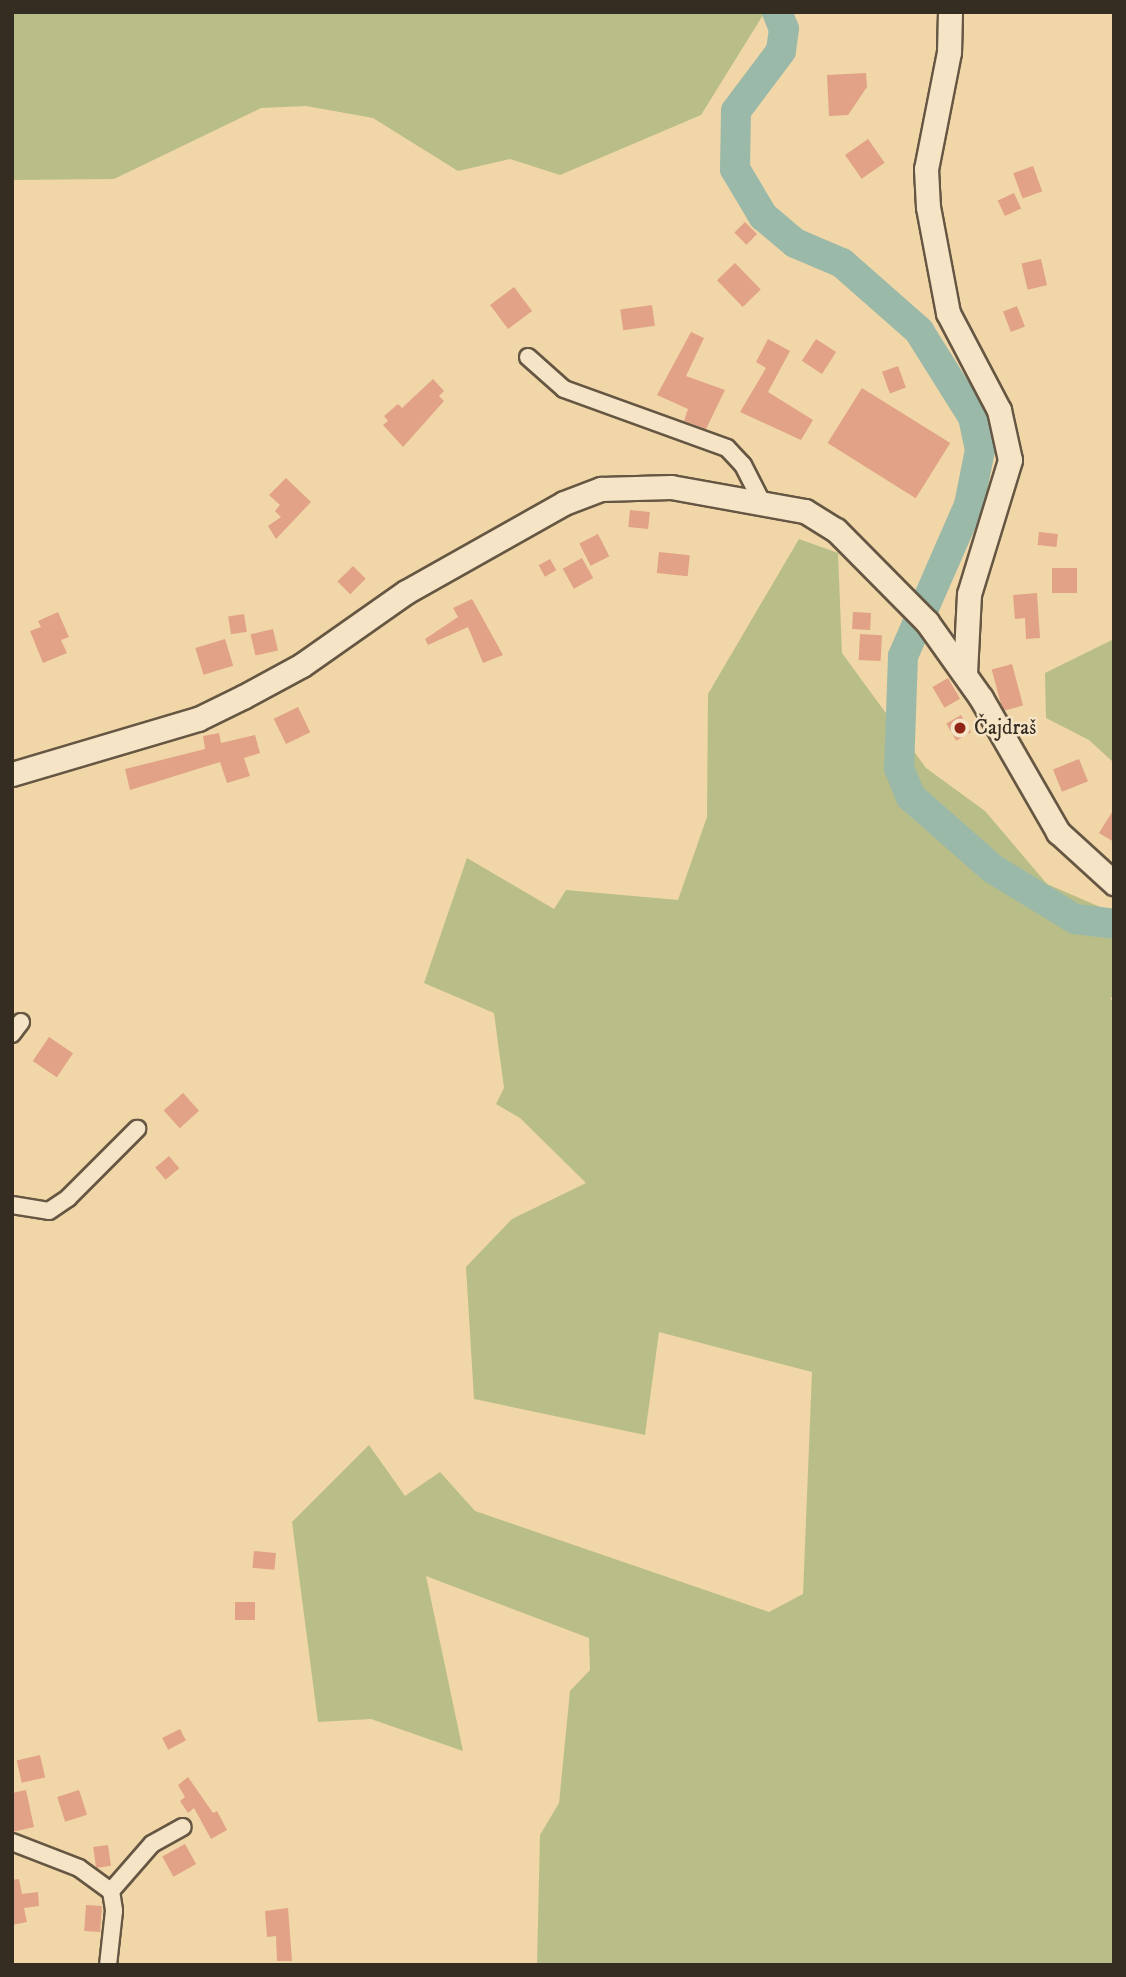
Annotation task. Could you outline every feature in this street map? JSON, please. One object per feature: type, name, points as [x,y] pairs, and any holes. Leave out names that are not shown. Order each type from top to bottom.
[{"type":"main road","points":[[950,12],[949,52],[926,169],[928,207],[948,313],[999,410],[1010,460],[969,594],[965,674]]},
{"type":"main road","points":[[12,774],[184,723],[220,708],[302,665],[406,592],[492,541],[564,503],[601,489],[671,487],[761,500],[805,511],[836,530],[927,622],[965,674],[1058,832],[1114,883]]},
{"type":"street","points":[[528,357],[564,388],[727,448],[738,457],[761,500]]},
{"type":"street","points":[[12,1205],[48,1211],[68,1198],[137,1129]]},
{"type":"street","points":[[111,1891],[152,1844],[183,1828]]},
{"type":"street","points":[[12,1842],[79,1868],[111,1891],[114,1911],[108,1965]]},
{"type":"green space","points":[[12,12],[765,12],[701,115],[560,175],[510,159],[458,171],[373,118],[306,106],[261,108],[114,179],[12,180]]},
{"type":"green space","points":[[799,539],[838,553],[842,653],[926,768],[985,811],[1047,884],[1114,913],[1114,997],[1110,998],[1114,1003],[1114,1965],[537,1965],[540,1835],[559,1803],[570,1691],[590,1670],[589,1638],[426,1576],[463,1751],[371,1719],[318,1722],[292,1522],[369,1445],[405,1496],[440,1472],[475,1511],[769,1612],[803,1594],[812,1372],[659,1332],[645,1435],[474,1399],[466,1267],[512,1219],[586,1183],[520,1118],[496,1104],[504,1088],[494,1013],[424,983],[467,858],[554,909],[566,890],[678,900],[707,817],[708,694]]},
{"type":"green space","points":[[1114,639],[1113,762],[1089,740],[1046,718],[1045,673]]},
{"type":"building","points":[[866,73],[867,87],[848,115],[829,116],[827,75]]},
{"type":"building","points":[[868,139],[885,163],[862,179],[845,155]]},
{"type":"building","points":[[1033,166],[1042,191],[1023,199],[1013,173]]},
{"type":"building","points":[[1014,193],[1021,208],[1005,216],[998,201]]},
{"type":"building","points":[[745,222],[757,234],[746,245],[734,233]]},
{"type":"building","points":[[1041,259],[1047,285],[1028,290],[1022,263]]},
{"type":"building","points":[[735,263],[761,290],[743,307],[717,280]]},
{"type":"building","points":[[514,287],[532,311],[508,329],[490,305]]},
{"type":"building","points":[[652,305],[655,326],[623,330],[620,309]]},
{"type":"building","points":[[1017,306],[1025,327],[1011,332],[1003,311]]},
{"type":"building","points":[[691,332],[704,338],[686,376],[725,390],[706,429],[684,421],[688,409],[657,395]]},
{"type":"building","points":[[768,339],[790,351],[768,392],[813,420],[801,440],[740,412],[766,368],[756,362]]},
{"type":"building","points":[[816,339],[836,352],[822,374],[802,361]]},
{"type":"building","points":[[898,366],[906,388],[890,393],[882,372]]},
{"type":"building","points":[[433,379],[444,391],[439,396],[444,401],[403,447],[383,425],[388,421],[384,416],[398,404],[402,408]]},
{"type":"building","points":[[862,388],[950,443],[916,498],[828,443]]},
{"type":"building","points":[[286,478],[311,502],[276,539],[268,526],[281,517],[275,511],[280,505],[269,495]]},
{"type":"building","points":[[630,510],[650,512],[648,529],[628,527]]},
{"type":"building","points":[[1039,532],[1058,534],[1057,547],[1038,545]]},
{"type":"building","points":[[598,534],[609,556],[591,566],[579,544]]},
{"type":"building","points":[[659,552],[690,555],[688,576],[657,573]]},
{"type":"building","points":[[582,558],[593,578],[574,589],[563,569]]},
{"type":"building","points":[[550,559],[556,570],[545,577],[539,565]]},
{"type":"building","points":[[353,566],[366,579],[350,594],[337,582]]},
{"type":"building","points":[[1052,568],[1077,568],[1077,593],[1052,593]]},
{"type":"building","points":[[1037,593],[1040,638],[1026,639],[1025,618],[1015,619],[1013,595]]},
{"type":"building","points":[[472,599],[503,655],[483,663],[468,627],[428,645],[425,639],[458,617],[453,608]]},
{"type":"building","points":[[58,612],[69,637],[61,640],[67,653],[43,663],[30,631],[41,627],[38,621]]},
{"type":"building","points":[[853,612],[871,613],[870,630],[852,629]]},
{"type":"building","points":[[244,614],[247,632],[231,634],[228,617]]},
{"type":"building","points":[[273,629],[278,650],[256,656],[251,634]]},
{"type":"building","points":[[860,634],[882,635],[881,661],[859,660]]},
{"type":"building","points":[[225,639],[233,666],[204,675],[195,648]]},
{"type":"building","points":[[1012,664],[1023,706],[1003,711],[992,669]]},
{"type":"building","points":[[948,678],[960,699],[944,708],[932,687]]},
{"type":"building","points":[[298,707],[310,732],[286,744],[274,719]]},
{"type":"building","points":[[961,715],[971,732],[956,741],[946,724]]},
{"type":"building","points":[[219,733],[221,743],[255,735],[260,753],[244,758],[250,776],[227,783],[220,762],[130,790],[125,769],[205,749],[203,736]]},
{"type":"building","points":[[1079,759],[1088,781],[1062,792],[1053,769]]},
{"type":"building","points":[[1114,809],[1114,842],[1099,833]]},
{"type":"building","points":[[49,1037],[73,1053],[57,1077],[33,1061]]},
{"type":"building","points":[[183,1093],[199,1111],[180,1128],[164,1110]]},
{"type":"building","points":[[169,1156],[179,1168],[165,1180],[155,1168]]},
{"type":"building","points":[[254,1551],[276,1553],[274,1570],[253,1568]]},
{"type":"building","points":[[235,1602],[255,1602],[255,1620],[235,1620]]},
{"type":"building","points":[[180,1729],[186,1741],[168,1750],[162,1738]]},
{"type":"building","points":[[40,1755],[45,1777],[22,1783],[17,1760]]},
{"type":"building","points":[[188,1777],[213,1813],[217,1811],[227,1830],[211,1839],[194,1808],[188,1813],[180,1801],[185,1797],[178,1785]]},
{"type":"building","points":[[26,1790],[34,1827],[12,1832],[12,1793]]},
{"type":"building","points":[[79,1790],[87,1815],[65,1822],[57,1797]]},
{"type":"building","points":[[185,1844],[196,1864],[173,1877],[162,1857]]},
{"type":"building","points":[[108,1845],[111,1866],[96,1868],[93,1847]]},
{"type":"building","points":[[19,1879],[22,1894],[38,1892],[39,1906],[24,1908],[27,1922],[12,1925],[12,1880]]},
{"type":"building","points":[[86,1905],[102,1906],[100,1932],[84,1931]]},
{"type":"building","points":[[288,1908],[292,1961],[277,1961],[276,1936],[267,1937],[265,1911]]},
{"type":"waterway","points":[[777,12],[784,29],[781,51],[736,111],[735,169],[763,216],[795,243],[842,263],[919,331],[973,417],[980,450],[969,505],[903,656],[899,768],[911,797],[993,869],[1075,919],[1114,924]]},
{"type":"place","name":"Čajdraš","points":[[960,728]]}]
